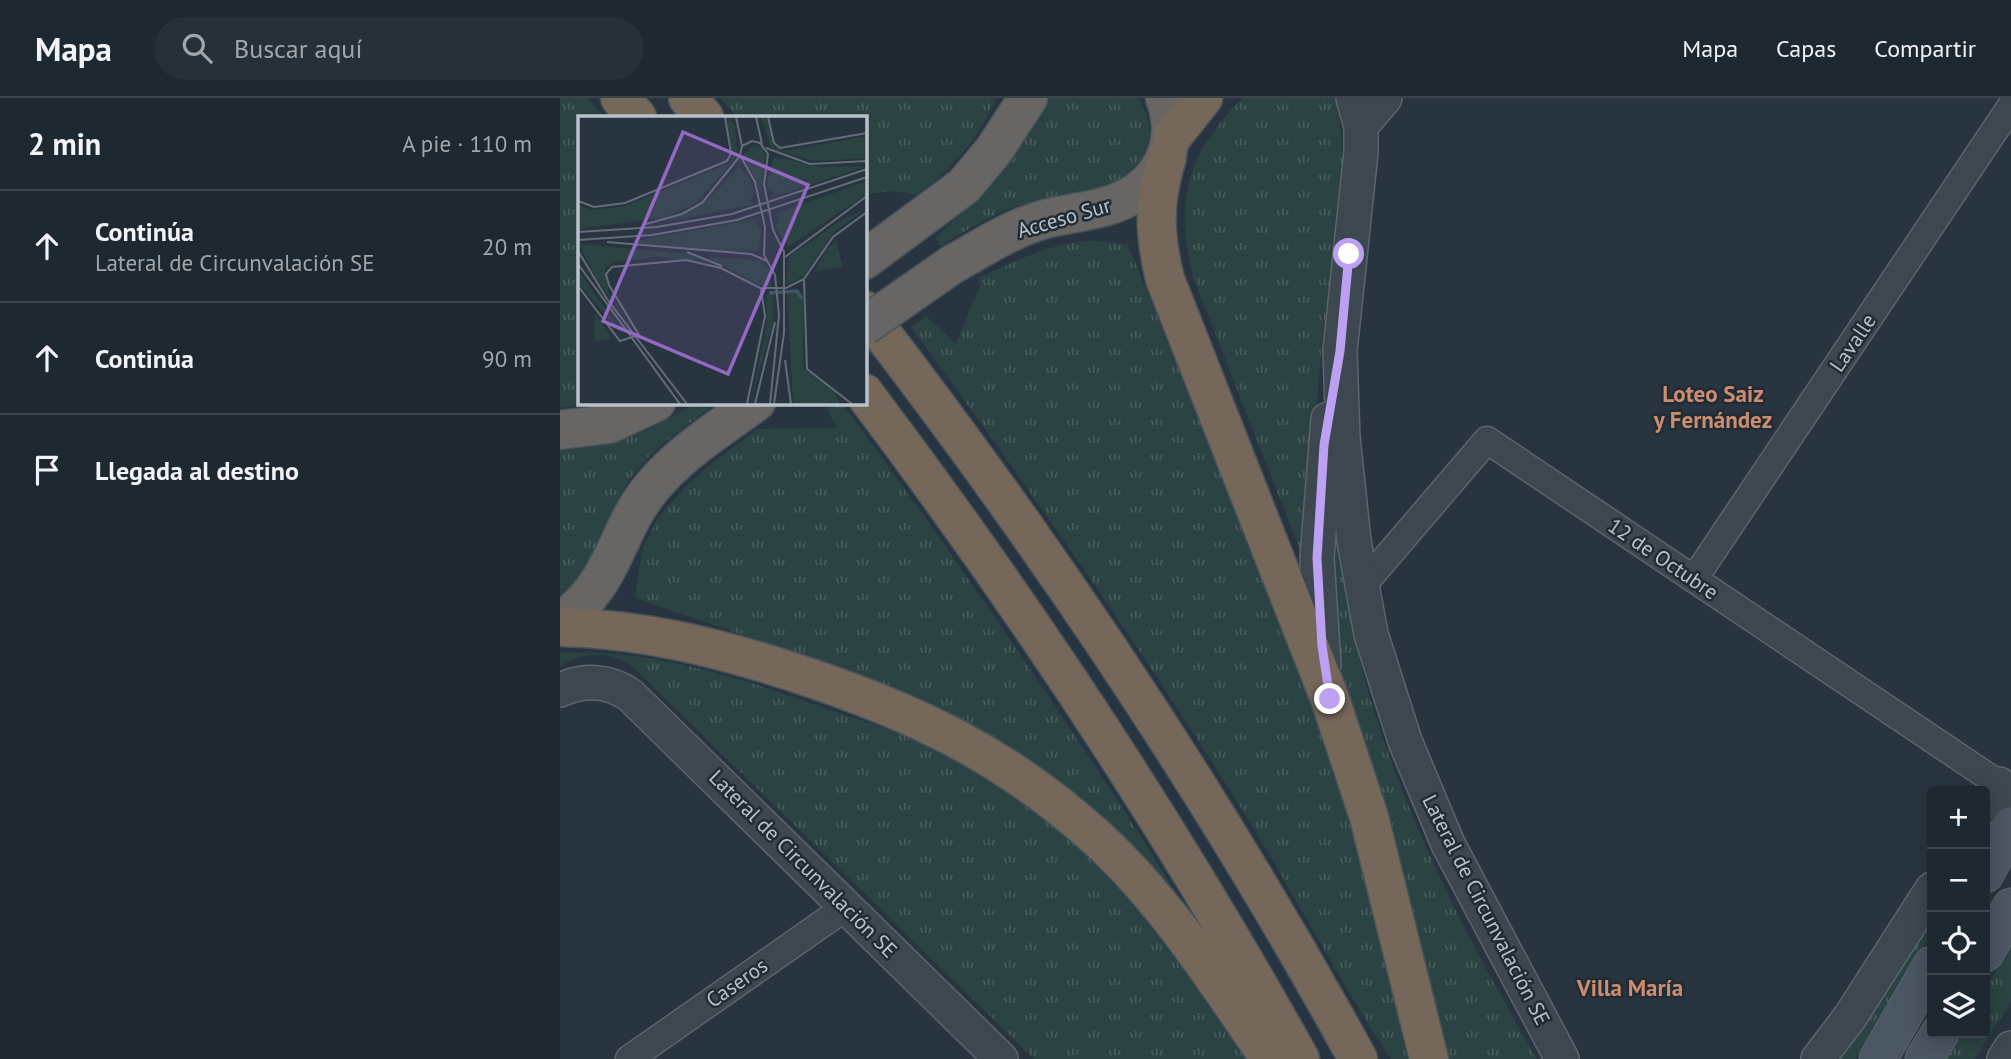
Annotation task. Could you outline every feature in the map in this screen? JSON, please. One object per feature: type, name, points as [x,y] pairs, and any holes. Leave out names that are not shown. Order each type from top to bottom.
[{"type":"highway","points":[[620,98],[636,116]]},
{"type":"highway","points":[[688,98],[703,116]]},
{"type":"highway","points":[[866,259],[922,220],[964,186],[979,169],[1028,98]]},
{"type":"highway","points":[[1165,98],[1171,118],[1169,147],[1156,198],[1155,237],[1165,279],[1330,699],[1369,817],[1429,1059]]},
{"type":"highway","name":"Acceso Sur","points":[[866,325],[953,264],[1043,219],[1094,210],[1135,194],[1152,181],[1169,147],[1203,98]]},
{"type":"highway","points":[[866,313],[981,464],[1121,666],[1239,850],[1358,1059]]},
{"type":"highway","points":[[866,396],[1007,590],[1100,725],[1241,953],[1300,1059]]},
{"type":"highway","points":[[560,430],[609,424],[652,404]]},
{"type":"highway","points":[[560,624],[579,609],[604,579],[639,505],[652,487],[688,453],[754,404]]},
{"type":"highway","points":[[560,624],[704,644],[888,705],[968,742],[1050,799],[1122,865],[1200,961],[1270,1059]]},
{"type":"main road","points":[[1990,865],[2011,826]]},
{"type":"main road","points":[[1990,944],[2011,907]]},
{"type":"main road","points":[[1878,1059],[1927,974]]},
{"type":"main road","points":[[1924,1059],[1937,1038]]},
{"type":"street","points":[[1357,112],[1385,98]]},
{"type":"street","name":"Lavalle","points":[[1694,579],[2011,106]]},
{"type":"street","name":"Lateral de Circunvalación SE","points":[[1357,112],[1362,152],[1340,351],[1343,438],[1371,635],[1387,688],[1425,792],[1448,844],[1562,1059]]},
{"type":"street","points":[[1330,699],[1322,646],[1317,558],[1324,445],[1340,351]]},
{"type":"street","name":"12 de Octubre","points":[[1362,586],[1486,440],[1694,579],[1998,797]]},
{"type":"street","name":"Lateral de Circunvalación SE","points":[[560,690],[581,683],[612,683],[649,711],[1001,1059]]},
{"type":"street","points":[[1818,1059],[1850,1017],[1927,897]]},
{"type":"street","name":"Caseros","points":[[629,1059],[846,907]]},
{"type":"street","points":[[2004,1059],[2011,1048]]},
{"type":"green space","points":[[560,98],[587,98],[603,116],[578,116],[578,404],[588,404],[560,408]]},
{"type":"green space","points":[[720,98],[996,98],[973,140],[941,175],[917,195],[893,191],[866,194],[866,116],[736,116]]},
{"type":"green space","points":[[1048,98],[1138,98],[1146,113],[1149,128],[1148,142],[1135,167],[1124,177],[1095,191],[1011,208],[940,246],[935,238],[979,197]]},
{"type":"green space","points":[[1242,98],[1336,98],[1340,126],[1342,156],[1339,217],[1320,365],[1304,560],[1193,277],[1187,250],[1186,202],[1197,159],[1208,139]]},
{"type":"green space","points":[[1099,241],[1128,245],[1270,592],[1339,771],[1375,911],[1407,1059],[1391,1059],[1241,808],[1162,685],[1039,505],[911,327],[926,316],[956,344],[981,283],[978,278],[1052,248]]},
{"type":"green space","points":[[694,404],[715,404],[667,441],[634,474],[617,502],[592,560],[584,573],[560,598],[560,450],[615,441],[663,422]]},
{"type":"green space","points":[[825,404],[843,404],[934,530],[1066,722],[1193,920],[1155,879],[792,652],[635,598],[642,549],[658,518],[688,484],[716,460],[758,429],[837,428]]},
{"type":"green space","points":[[1336,507],[1344,581],[1358,653],[1378,724],[1403,794],[1465,929],[1537,1059],[1443,1059],[1340,683],[1330,599]]},
{"type":"green space","points":[[560,653],[622,655],[653,659],[713,672],[773,690],[915,740],[999,785],[1082,851],[1118,888],[1184,970],[1246,1059],[1034,1059],[633,667],[606,655],[587,655],[560,667]]},
{"type":"green space","points":[[1927,923],[1927,940],[1856,1059],[1837,1059]]},
{"type":"green space","points":[[2011,944],[2011,1001],[1990,1035],[1990,982]]},
{"type":"green space","points":[[1958,1038],[1988,1038],[1975,1059],[1946,1059]]},
{"type":"district","name":"Loteo Saiz y Fernández","points":[[1713,407]]},
{"type":"district","name":"Villa María","points":[[1630,988]]},
{"type":"route","points":[[1330,699],[1322,646],[1317,558],[1324,445],[1340,351],[1349,254]]}]
